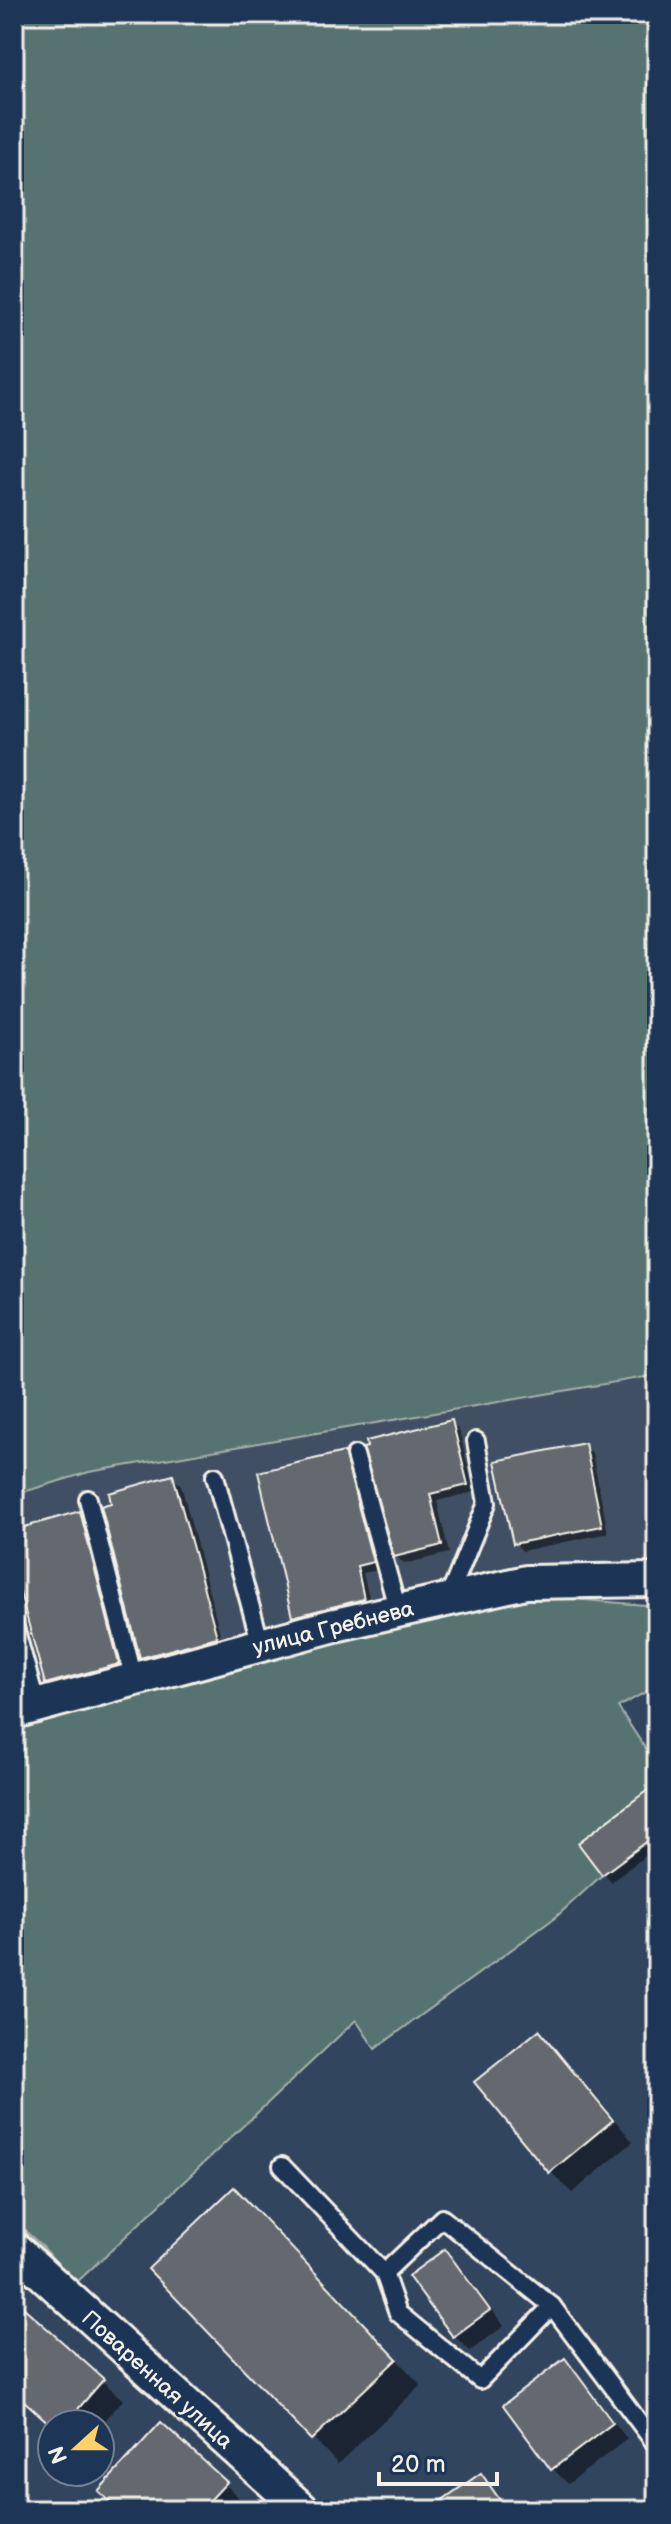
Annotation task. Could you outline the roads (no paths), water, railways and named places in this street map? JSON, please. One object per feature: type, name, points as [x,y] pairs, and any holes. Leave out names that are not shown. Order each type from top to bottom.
[{"type":"street","name":"улица Гребнева","points":[[26,1709],[261,1645],[526,1582],[657,1580]]},
{"type":"street","name":"Поваренная улица","points":[[14,2248],[303,2510]]},
{"type":"lane","points":[[448,1599],[487,1503],[476,1441]]},
{"type":"lane","points":[[355,1455],[398,1611]]},
{"type":"lane","points":[[215,1476],[261,1645]]},
{"type":"lane","points":[[88,1499],[134,1679]]},
{"type":"lane","points":[[14,1624],[26,1709]]},
{"type":"lane","points":[[282,2166],[384,2273],[398,2313],[480,2380],[552,2306]]},
{"type":"lane","points":[[384,2273],[442,2218],[552,2306],[657,2446]]}]
